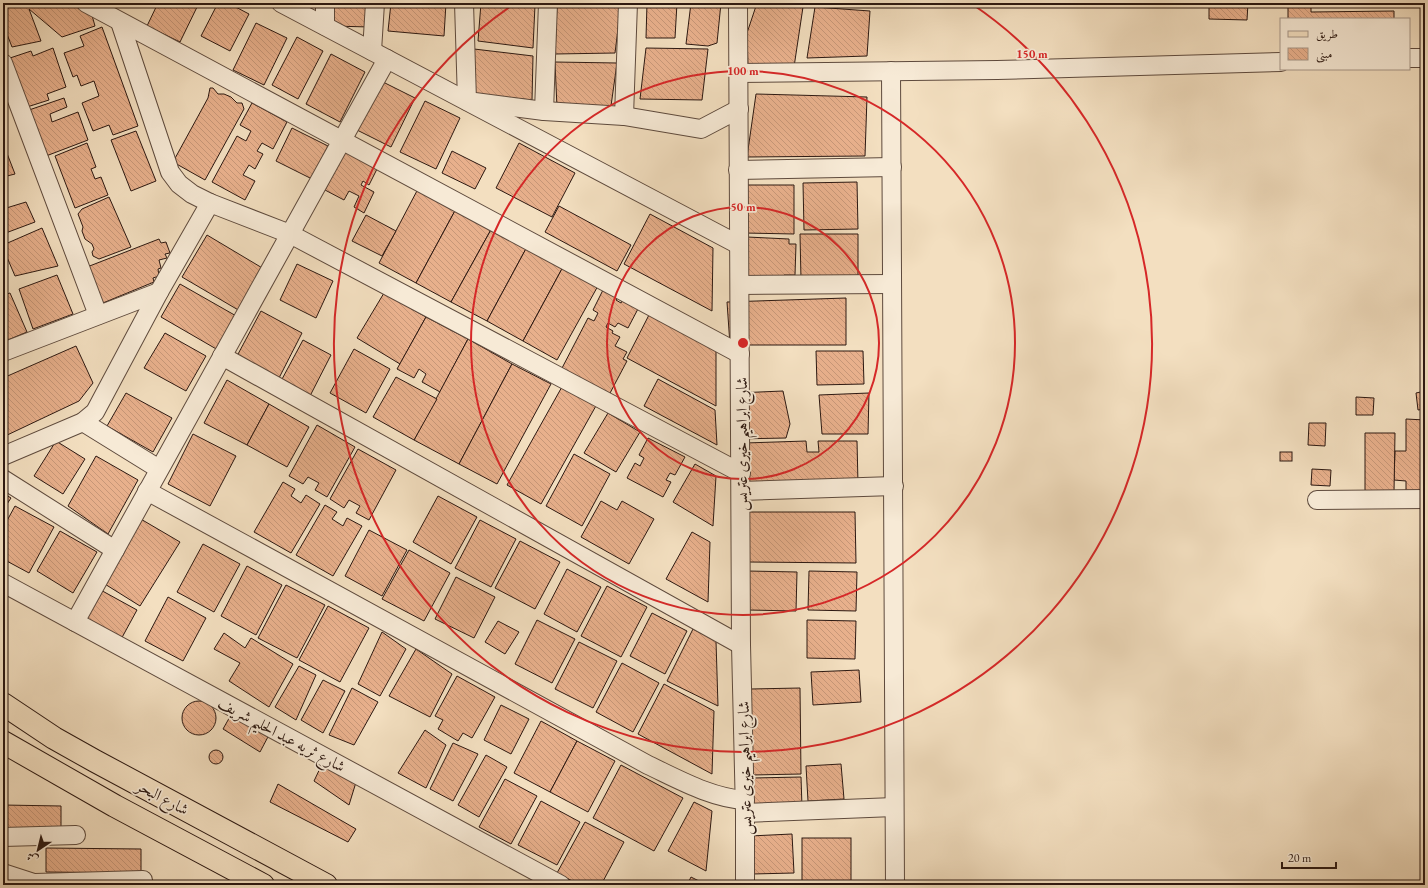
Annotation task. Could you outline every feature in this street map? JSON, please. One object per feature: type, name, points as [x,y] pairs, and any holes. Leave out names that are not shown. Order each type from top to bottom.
[{"type":"main road","name":"شارع البحر","points":[[3,704],[54,738],[95,761],[326,885]]},
{"type":"main road","name":"شارع البحر","points":[[7,748],[161,832],[263,885]]},
{"type":"street","points":[[86,3],[740,354]]},
{"type":"street","points":[[281,3],[739,245]]},
{"type":"street","points":[[325,3],[325,26]]},
{"type":"street","points":[[75,622],[341,140],[380,55],[374,3]]},
{"type":"street","points":[[464,3],[467,101]]},
{"type":"street","points":[[544,111],[548,3]]},
{"type":"street","points":[[624,116],[628,3]]},
{"type":"street","name":"شارع ابراهيم خيرى عتريس","points":[[738,3],[741,645],[745,807],[745,885]]},
{"type":"street","points":[[120,22],[170,172],[179,184],[192,194],[210,203],[290,234],[741,482],[894,486]]},
{"type":"street","points":[[1410,58],[1425,58]]},
{"type":"street","points":[[738,73],[1280,62]]},
{"type":"street","points":[[3,63],[98,315]]},
{"type":"street","points":[[891,71],[894,486],[894,885]]},
{"type":"street","points":[[467,101],[544,111],[624,116],[701,129],[739,109]]},
{"type":"street","points":[[738,170],[892,167]]},
{"type":"street","points":[[3,456],[83,422],[100,406],[159,292],[210,203]]},
{"type":"street","points":[[740,285],[892,284]]},
{"type":"street","points":[[3,352],[159,292]]},
{"type":"street","points":[[222,356],[741,645]]},
{"type":"street","points":[[83,422],[159,469]]},
{"type":"street","points":[[3,479],[115,550]]},
{"type":"street","points":[[147,491],[648,765],[710,792],[731,799],[745,807],[894,807]]},
{"type":"street","points":[[1317,500],[1425,499]]},
{"type":"street","name":"شارع ثريه عبد الحليم شريف","points":[[3,583],[561,885]]},
{"type":"street","points":[[3,837],[76,835]]},
{"type":"street","points":[[3,873],[37,884],[143,880]]},
{"type":"building","points":[[3,3],[73,3],[91,12],[95,26],[62,37],[29,9],[41,41],[12,47],[3,24]]},
{"type":"building","points":[[158,3],[199,3],[180,42],[147,26]]},
{"type":"building","points":[[218,3],[228,3],[249,14],[230,51],[201,36]]},
{"type":"building","points":[[331,3],[371,3],[370,27],[331,26]]},
{"type":"building","points":[[391,3],[446,3],[444,36],[388,31]]},
{"type":"building","points":[[481,3],[519,3],[535,5],[533,48],[478,41]]},
{"type":"building","points":[[647,3],[677,3],[675,38],[646,38]]},
{"type":"building","points":[[691,3],[721,3],[717,43],[708,46],[686,44]]},
{"type":"building","points":[[1209,3],[1248,3],[1247,20],[1209,19]]},
{"type":"building","points":[[1288,3],[1311,3],[1311,12],[1394,11],[1394,18],[1288,18]]},
{"type":"building","points":[[1422,3],[1425,3],[1425,34],[1423,34]]},
{"type":"building","points":[[621,5],[615,53],[555,54],[557,6]]},
{"type":"building","points":[[756,6],[803,7],[794,67],[748,69],[747,33]]},
{"type":"building","points":[[815,7],[870,11],[867,56],[807,58]]},
{"type":"building","points":[[256,23],[287,38],[264,85],[233,70]]},
{"type":"building","points":[[102,27],[138,126],[113,135],[109,125],[93,131],[82,103],[99,96],[94,81],[81,86],[77,75],[73,77],[64,53],[84,46],[80,36]]},
{"type":"building","points":[[297,37],[323,51],[298,99],[272,85]]},
{"type":"building","points":[[53,48],[66,87],[47,94],[49,100],[27,107],[10,58],[31,51],[33,56]]},
{"type":"building","points":[[646,48],[708,49],[702,100],[640,99]]},
{"type":"building","points":[[474,49],[533,56],[532,100],[475,94]]},
{"type":"building","points":[[331,54],[365,72],[340,122],[306,104]]},
{"type":"building","points":[[555,62],[617,63],[610,113],[557,108]]},
{"type":"building","points":[[379,80],[415,98],[391,147],[355,129]]},
{"type":"building","points":[[210,88],[213,88],[218,94],[224,94],[231,97],[237,103],[242,103],[244,109],[205,180],[173,162],[208,98]]},
{"type":"building","points":[[756,94],[867,97],[865,156],[747,157]]},
{"type":"building","points":[[64,98],[67,107],[50,114],[52,122],[78,112],[88,140],[46,156],[29,110]]},
{"type":"building","points":[[425,101],[460,118],[436,169],[400,152]]},
{"type":"building","points":[[252,103],[287,122],[273,149],[262,143],[257,151],[263,154],[255,169],[249,165],[243,175],[255,181],[245,200],[212,182],[237,136],[246,141],[251,131],[240,125]]},
{"type":"building","points":[[292,128],[328,146],[312,179],[276,161]]},
{"type":"building","points":[[136,131],[156,181],[131,191],[111,140]]},
{"type":"building","points":[[3,143],[15,174],[3,177]]},
{"type":"building","points":[[87,143],[96,167],[91,169],[95,179],[101,177],[108,195],[75,208],[55,156]]},
{"type":"building","points":[[519,143],[575,173],[552,217],[496,188]]},
{"type":"building","points":[[452,151],[486,168],[475,189],[442,173]]},
{"type":"building","points":[[345,152],[377,169],[369,185],[363,181],[361,185],[374,192],[364,213],[354,207],[359,196],[349,191],[344,200],[325,190]]},
{"type":"building","points":[[857,182],[858,229],[804,230],[803,183]]},
{"type":"building","points":[[743,185],[794,185],[794,234],[744,233]]},
{"type":"building","points":[[419,187],[457,207],[416,283],[379,263]]},
{"type":"building","points":[[109,197],[131,247],[99,259],[93,256],[92,252],[94,249],[92,244],[85,239],[82,231],[83,227],[78,214],[82,209]]},
{"type":"building","points":[[26,202],[35,222],[3,234],[3,209]]},
{"type":"building","points":[[559,206],[631,245],[617,271],[545,232]]},
{"type":"building","points":[[457,207],[493,226],[451,302],[416,283]]},
{"type":"building","points":[[650,214],[713,248],[712,311],[624,264]]},
{"type":"building","points":[[366,215],[396,231],[382,256],[352,241]]},
{"type":"building","points":[[493,226],[528,245],[487,321],[451,302]]},
{"type":"building","points":[[42,228],[58,266],[15,276],[3,245]]},
{"type":"building","points":[[800,234],[858,234],[858,280],[801,280]]},
{"type":"building","points":[[207,235],[264,269],[240,311],[182,277]]},
{"type":"building","points":[[747,237],[789,239],[789,244],[796,244],[795,275],[784,275],[784,281],[746,280]]},
{"type":"building","points":[[159,239],[161,243],[166,242],[170,253],[165,254],[167,258],[159,260],[161,268],[158,269],[159,276],[153,278],[154,282],[98,305],[87,267]]},
{"type":"building","points":[[528,245],[564,265],[523,341],[487,321]]},
{"type":"building","points":[[297,264],[333,281],[316,318],[280,300]]},
{"type":"building","points":[[564,265],[599,284],[557,360],[523,341]]},
{"type":"building","points":[[57,275],[73,314],[33,329],[19,289]]},
{"type":"building","points":[[180,284],[238,317],[218,350],[161,317]]},
{"type":"building","points":[[604,288],[619,295],[616,300],[621,303],[623,299],[639,307],[628,328],[618,323],[615,327],[608,323],[606,327],[613,331],[612,333],[620,337],[615,346],[627,352],[623,359],[627,361],[609,395],[561,370],[588,318],[594,321],[598,313],[593,310]]},
{"type":"building","points":[[10,293],[27,332],[3,342],[3,295]]},
{"type":"building","points":[[384,293],[426,317],[400,364],[357,338]]},
{"type":"building","points":[[846,298],[846,345],[730,345],[727,302]]},
{"type":"building","points":[[261,311],[302,333],[279,378],[237,356]]},
{"type":"building","points":[[651,311],[716,346],[716,406],[627,358]]},
{"type":"building","points":[[426,317],[468,339],[440,392],[422,382],[426,374],[419,369],[414,378],[397,369]]},
{"type":"building","points":[[165,333],[206,356],[186,391],[144,368]]},
{"type":"building","points":[[468,339],[512,364],[459,464],[414,440]]},
{"type":"building","points":[[303,340],[331,355],[310,396],[281,381]]},
{"type":"building","points":[[76,346],[93,383],[79,401],[3,437],[3,378]]},
{"type":"building","points":[[354,349],[390,369],[366,413],[330,393]]},
{"type":"building","points":[[816,351],[863,351],[864,384],[817,385]]},
{"type":"building","points":[[512,364],[551,384],[497,484],[459,464]]},
{"type":"building","points":[[396,377],[437,399],[414,440],[373,417]]},
{"type":"building","points":[[658,379],[715,410],[717,445],[644,406]]},
{"type":"building","points":[[227,380],[269,404],[247,445],[204,423]]},
{"type":"building","points":[[563,385],[597,404],[541,504],[507,485]]},
{"type":"building","points":[[783,391],[790,424],[786,438],[736,439],[736,393]]},
{"type":"building","points":[[1425,391],[1425,409],[1418,410],[1416,393]]},
{"type":"building","points":[[126,393],[172,418],[153,452],[107,426]]},
{"type":"building","points":[[869,393],[868,434],[822,434],[819,395]]},
{"type":"building","points":[[1356,397],[1374,398],[1373,415],[1356,415]]},
{"type":"building","points":[[269,404],[309,427],[287,467],[247,445]]},
{"type":"building","points":[[608,413],[640,432],[616,472],[584,453]]},
{"type":"building","points":[[1406,419],[1425,420],[1424,492],[1406,491],[1406,481],[1394,480],[1395,451],[1406,451]]},
{"type":"building","points":[[1309,423],[1326,423],[1325,446],[1308,445]]},
{"type":"building","points":[[317,425],[355,447],[327,497],[315,490],[319,483],[308,477],[303,484],[289,476]]},
{"type":"building","points":[[1365,433],[1395,433],[1394,492],[1365,491]]},
{"type":"building","points":[[193,434],[236,456],[210,506],[168,484]]},
{"type":"building","points":[[648,438],[685,457],[675,475],[670,473],[666,480],[671,482],[663,497],[627,478],[635,463],[640,466],[644,458],[639,455]]},
{"type":"building","points":[[56,441],[85,459],[63,494],[34,476]]},
{"type":"building","points":[[806,441],[807,452],[819,452],[818,441],[857,441],[858,484],[746,486],[745,443]]},
{"type":"building","points":[[358,449],[396,470],[369,520],[356,513],[360,506],[349,500],[344,508],[330,499]]},
{"type":"building","points":[[1280,452],[1292,452],[1292,461],[1280,461]]},
{"type":"building","points":[[574,454],[610,474],[582,526],[546,506]]},
{"type":"building","points":[[96,456],[138,480],[108,534],[68,506]]},
{"type":"building","points":[[695,464],[716,476],[713,526],[673,502]]},
{"type":"building","points":[[1312,469],[1331,470],[1330,486],[1311,485]]},
{"type":"building","points":[[283,482],[295,489],[291,496],[301,503],[306,495],[320,504],[291,553],[254,532]]},
{"type":"building","points":[[3,493],[11,498],[3,510]]},
{"type":"building","points":[[438,496],[477,517],[451,564],[413,542]]},
{"type":"building","points":[[601,501],[617,510],[622,501],[654,519],[629,564],[581,537]]},
{"type":"building","points":[[325,505],[337,512],[332,519],[343,526],[347,518],[362,526],[333,576],[296,555]]},
{"type":"building","points":[[15,506],[54,527],[29,573],[3,559],[3,528]]},
{"type":"building","points":[[748,512],[855,512],[856,563],[748,562]]},
{"type":"building","points":[[139,518],[180,542],[140,606],[100,581]]},
{"type":"building","points":[[480,520],[516,539],[491,587],[455,568]]},
{"type":"building","points":[[369,530],[407,550],[382,596],[345,576]]},
{"type":"building","points":[[60,531],[97,552],[73,593],[37,571]]},
{"type":"building","points":[[692,532],[710,542],[708,602],[666,579]]},
{"type":"building","points":[[520,541],[560,562],[535,609],[495,588]]},
{"type":"building","points":[[203,544],[240,564],[214,612],[177,592]]},
{"type":"building","points":[[409,550],[450,573],[424,621],[382,599]]},
{"type":"building","points":[[247,566],[282,585],[256,635],[221,616]]},
{"type":"building","points":[[567,569],[601,587],[577,632],[544,614]]},
{"type":"building","points":[[748,571],[797,572],[796,611],[748,610]]},
{"type":"building","points":[[809,571],[857,572],[856,611],[808,610]]},
{"type":"building","points":[[456,577],[495,597],[474,638],[435,619]]},
{"type":"building","points":[[286,585],[325,605],[297,658],[258,638]]},
{"type":"building","points":[[607,586],[647,607],[621,657],[581,636]]},
{"type":"building","points":[[97,588],[137,610],[119,643],[78,621]]},
{"type":"building","points":[[168,597],[206,618],[183,661],[145,641]]},
{"type":"building","points":[[328,606],[369,628],[340,682],[299,660]]},
{"type":"building","points":[[652,613],[687,631],[665,674],[630,656]]},
{"type":"building","points":[[537,620],[575,639],[552,683],[515,664]]},
{"type":"building","points":[[807,620],[856,621],[855,659],[807,658]]},
{"type":"building","points":[[498,621],[519,632],[505,654],[485,642]]},
{"type":"building","points":[[693,629],[716,641],[718,706],[667,681]]},
{"type":"building","points":[[382,632],[406,649],[380,696],[358,684]]},
{"type":"building","points":[[224,633],[245,648],[251,638],[293,664],[269,707],[229,681],[240,663],[214,649]]},
{"type":"building","points":[[579,642],[617,661],[593,708],[555,689]]},
{"type":"building","points":[[416,649],[452,674],[430,717],[389,696]]},
{"type":"building","points":[[622,663],[659,683],[633,732],[596,712]]},
{"type":"building","points":[[299,666],[316,675],[296,720],[275,707]]},
{"type":"building","points":[[859,670],[861,702],[813,705],[811,672]]},
{"type":"building","points":[[457,676],[495,697],[472,738],[463,733],[458,741],[438,729],[443,720],[435,716]]},
{"type":"building","points":[[323,680],[345,691],[323,733],[301,720]]},
{"type":"building","points":[[664,684],[714,711],[712,774],[638,734]]},
{"type":"building","points":[[352,688],[378,702],[354,745],[329,735]]},
{"type":"building","points":[[800,688],[801,774],[752,775],[751,689]]},
{"type":"building","points":[[199,701],[211,706],[216,718],[211,730],[199,735],[187,730],[182,718],[187,706]]},
{"type":"building","points":[[501,705],[529,719],[511,754],[484,740]]},
{"type":"building","points":[[232,713],[270,733],[260,752],[223,729]]},
{"type":"building","points":[[541,721],[577,741],[550,792],[514,773]]},
{"type":"building","points":[[425,730],[446,745],[426,788],[398,773]]},
{"type":"building","points":[[577,741],[615,761],[588,812],[550,792]]},
{"type":"building","points":[[453,743],[478,754],[453,801],[430,789]]},
{"type":"building","points":[[213,750],[219,750],[223,754],[223,760],[219,764],[213,764],[209,760],[209,754]]},
{"type":"building","points":[[486,755],[507,767],[479,817],[458,805]]},
{"type":"building","points":[[323,762],[357,779],[349,805],[314,781]]},
{"type":"building","points":[[841,764],[844,799],[808,801],[806,766]]},
{"type":"building","points":[[621,765],[683,798],[654,851],[593,818]]},
{"type":"building","points":[[801,777],[802,807],[754,808],[753,778]]},
{"type":"building","points":[[505,779],[537,796],[511,844],[479,827]]},
{"type":"building","points":[[278,784],[356,829],[348,842],[270,802]]},
{"type":"building","points":[[541,801],[580,822],[557,865],[518,845]]},
{"type":"building","points":[[694,802],[712,811],[706,871],[668,851]]},
{"type":"building","points":[[3,805],[61,806],[61,830],[3,830]]},
{"type":"building","points":[[585,822],[624,842],[601,885],[580,885],[557,873]]},
{"type":"building","points":[[792,834],[794,873],[752,874],[750,836]]},
{"type":"building","points":[[802,838],[851,838],[851,885],[802,885]]},
{"type":"building","points":[[46,848],[141,849],[141,873],[46,872]]},
{"type":"building","points":[[691,877],[707,885],[687,885]]}]
